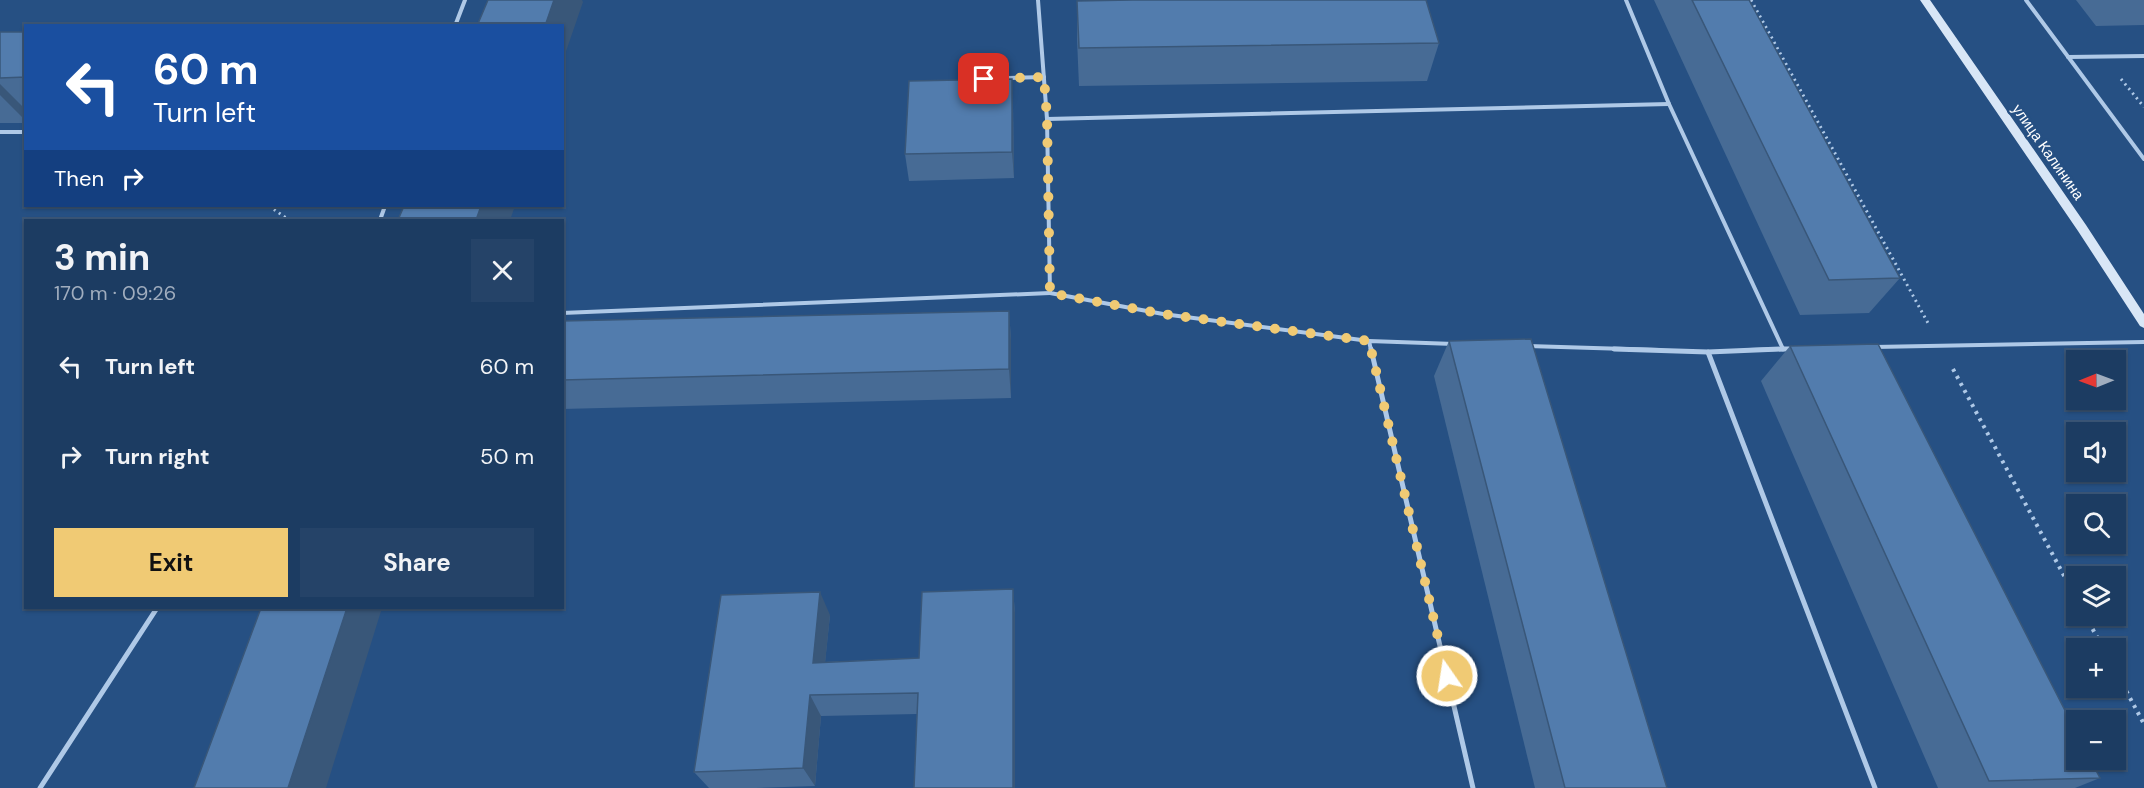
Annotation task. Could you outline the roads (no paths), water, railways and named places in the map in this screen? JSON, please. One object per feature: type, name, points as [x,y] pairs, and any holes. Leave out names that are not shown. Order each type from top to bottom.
[{"type":"street","name":"улица Калинина","points":[[1925,0],[2082,228],[2144,323]]},
{"type":"lane","points":[[456,24],[465,0]]},
{"type":"lane","points":[[1038,0],[1047,118],[1050,293]]},
{"type":"lane","points":[[1626,0],[1670,104],[1783,349]]},
{"type":"lane","points":[[2026,0],[2144,159]]},
{"type":"lane","points":[[2067,57],[2144,56]]},
{"type":"lane","points":[[964,79],[1044,77]]},
{"type":"lane","points":[[1047,118],[1670,104]]},
{"type":"lane","points":[[0,132],[24,132]]},
{"type":"lane","points":[[564,313],[1050,293],[1163,314],[1369,341],[1462,344]]},
{"type":"lane","points":[[1369,341],[1473,788]]},
{"type":"lane","points":[[1862,348],[2144,342]]},
{"type":"lane","points":[[1521,346],[1708,352],[1806,349]]},
{"type":"lane","points":[[1708,352],[1875,788]]},
{"type":"lane","points":[[40,788],[157,609]]}]
